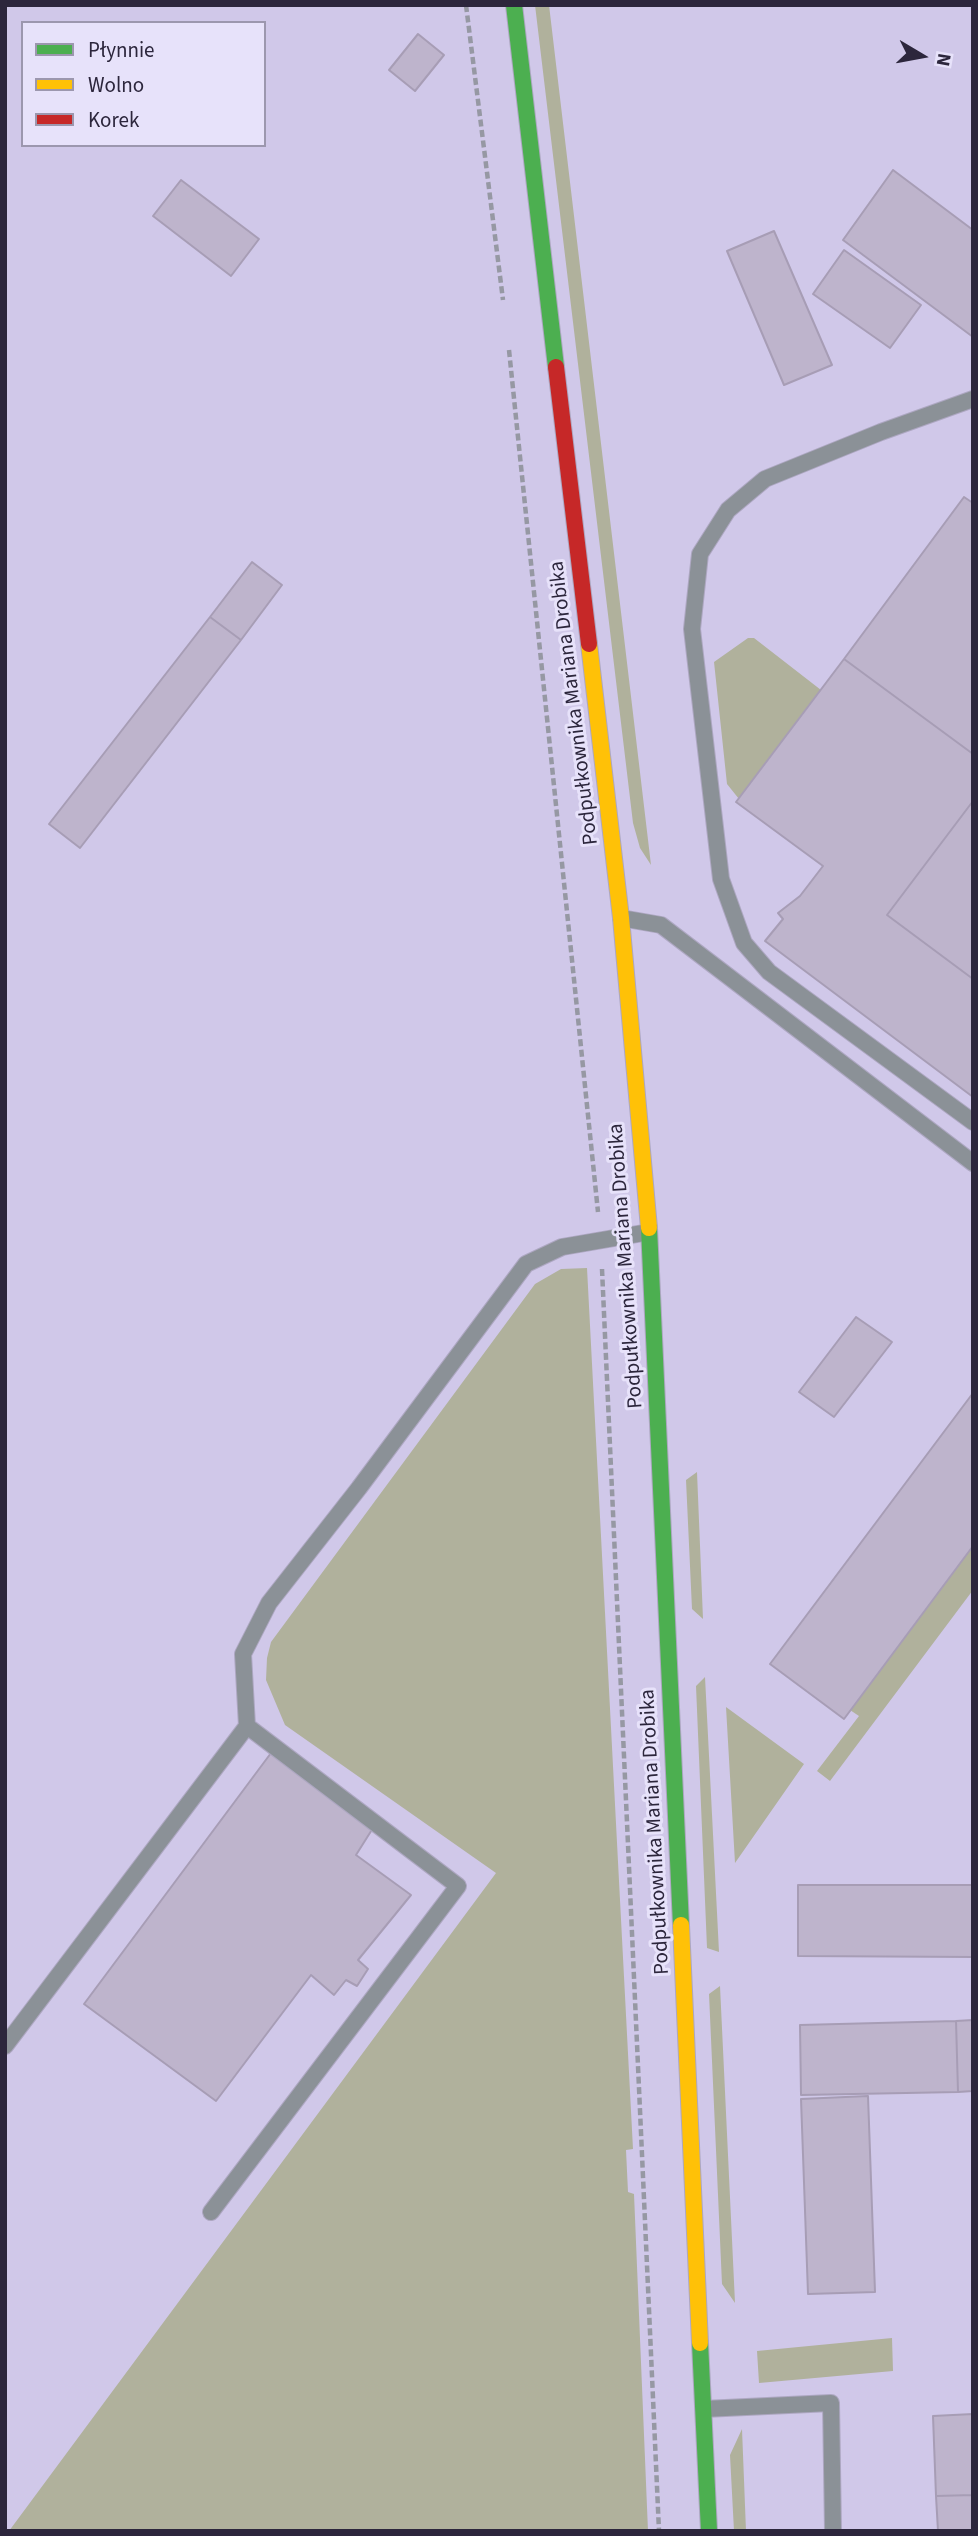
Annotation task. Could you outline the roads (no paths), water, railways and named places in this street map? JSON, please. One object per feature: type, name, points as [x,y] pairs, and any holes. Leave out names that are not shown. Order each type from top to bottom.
[{"type":"main road","name":"Podpułkownika Mariana Drobika","points":[[514,5],[621,918],[649,1232],[709,2531]]},
{"type":"lane","points":[[973,400],[881,432],[765,480],[756,487],[728,510],[700,554],[692,629],[721,878],[744,943],[769,972],[973,1122]]},
{"type":"lane","points":[[621,918],[662,925],[973,1163]]},
{"type":"lane","points":[[5,2046],[247,1726],[243,1654],[269,1603],[359,1488],[526,1264],[562,1247],[649,1232]]},
{"type":"lane","points":[[211,2212],[458,1886],[247,1726]]},
{"type":"lane","points":[[704,2409],[831,2403],[833,2531]]}]
